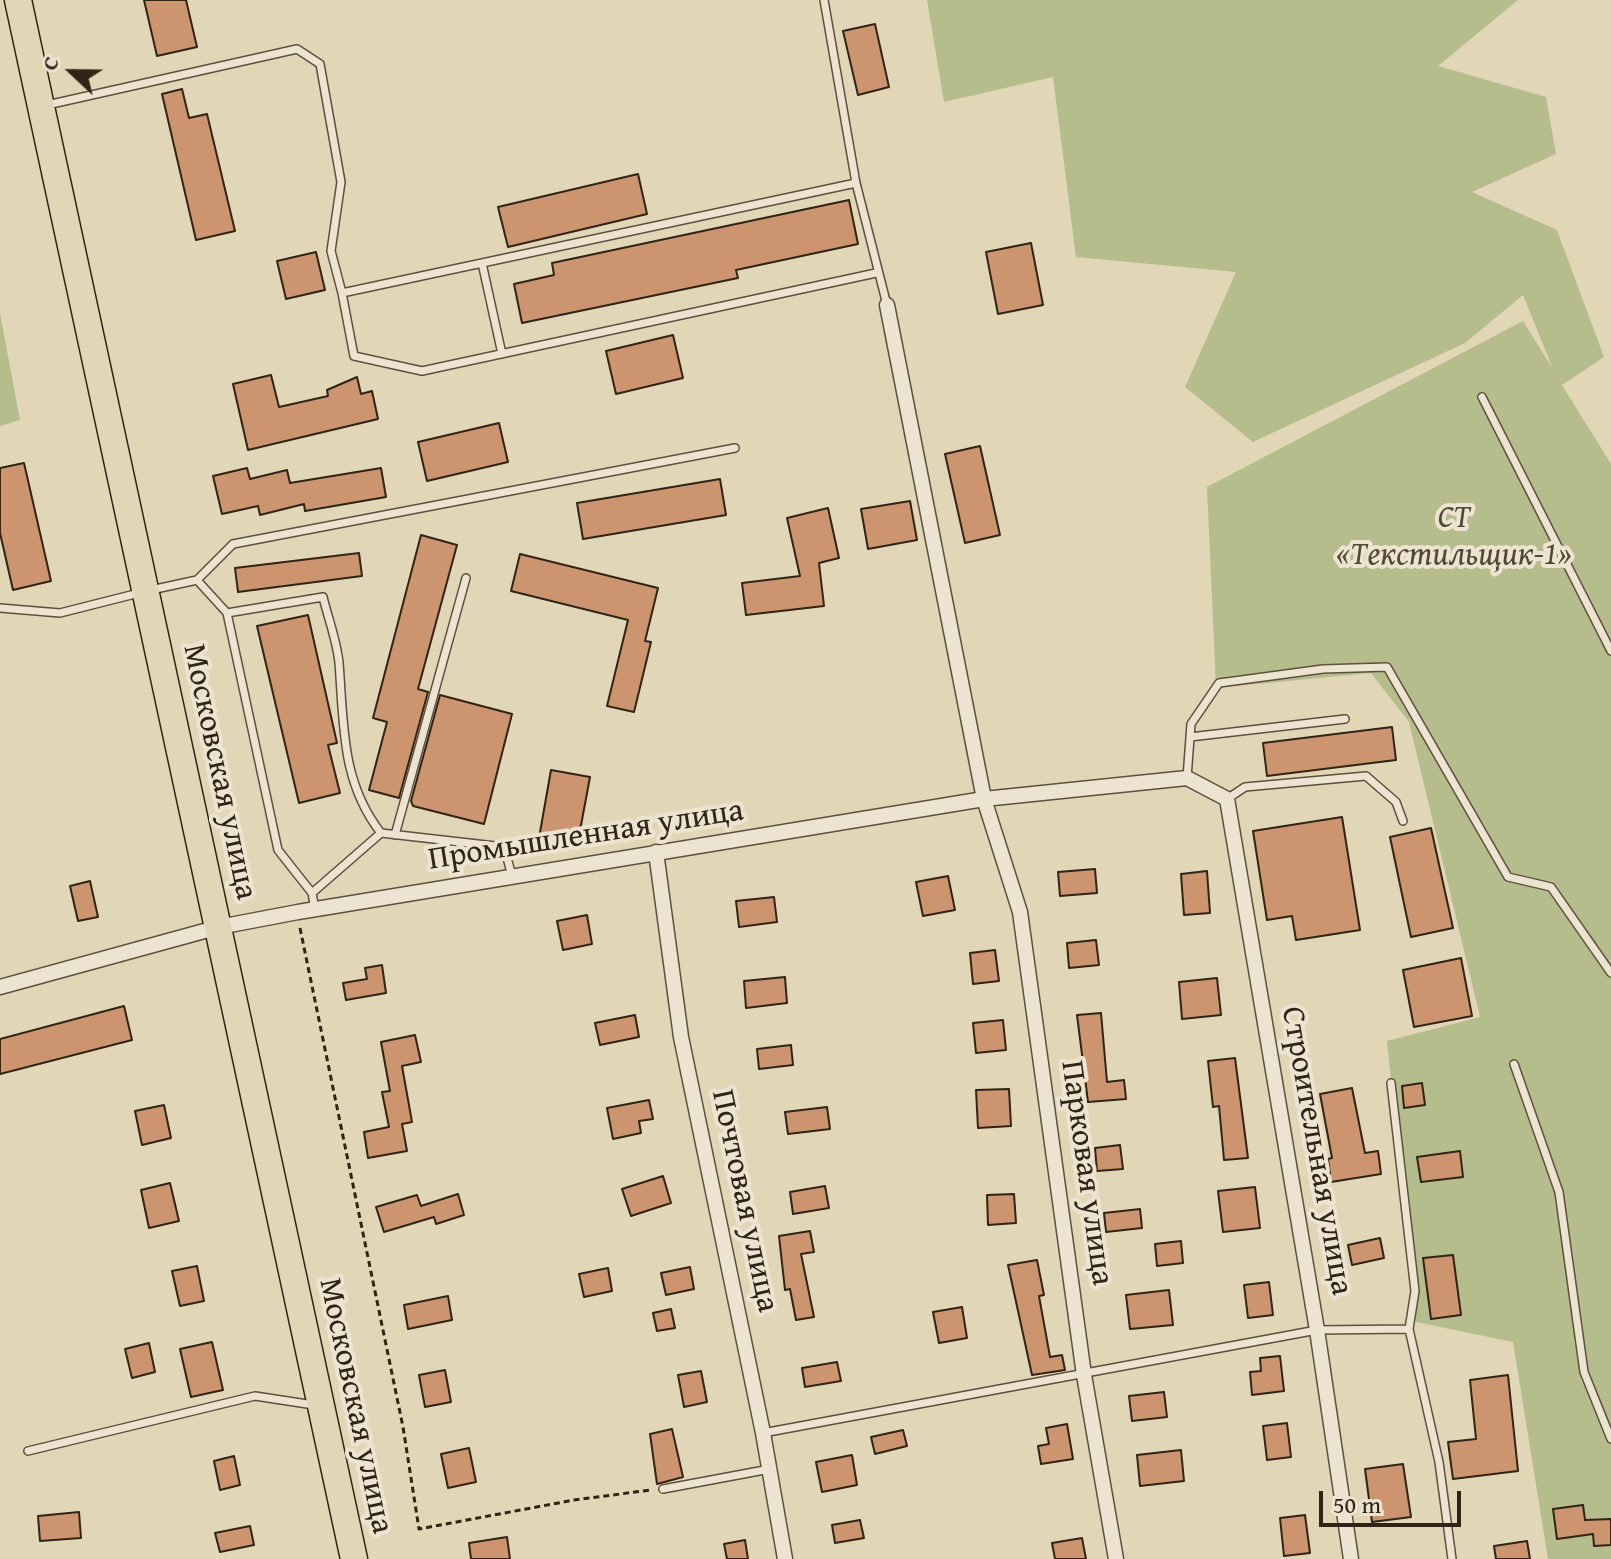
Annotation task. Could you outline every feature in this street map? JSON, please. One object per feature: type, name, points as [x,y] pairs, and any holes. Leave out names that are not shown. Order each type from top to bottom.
[{"type":"highway","name":"Московская улица","points":[[18,0],[354,1559]]},
{"type":"street","name":"Парковая улица","points":[[887,305],[984,799],[1020,912],[1084,1375],[1116,1559]]},
{"type":"street","name":"Промышленная улица","points":[[0,987],[219,927],[315,909],[984,799],[1187,778]]},
{"type":"street","points":[[1187,778],[1227,799]]},
{"type":"street","name":"Строительная улица","points":[[1227,799],[1317,1330],[1351,1559]]},
{"type":"street","name":"Почтовая улица","points":[[656,852],[681,1037],[763,1433],[785,1559]]},
{"type":"lane","points":[[824,0],[856,183],[876,273],[887,305]]},
{"type":"lane","points":[[41,106],[297,49],[320,64],[341,182],[331,251],[354,356],[422,371],[876,273]]},
{"type":"lane","points":[[342,293],[856,183]]},
{"type":"lane","points":[[482,263],[502,354]]},
{"type":"lane","points":[[1482,397],[1611,651]]},
{"type":"lane","points":[[0,608],[60,613],[197,580],[233,544],[735,448]]},
{"type":"lane","points":[[395,835],[466,578]]},
{"type":"lane","points":[[197,580],[227,613],[278,850],[312,893],[315,909]]},
{"type":"lane","points":[[227,613],[323,597],[339,660],[341,736],[363,810],[381,833],[504,847],[512,876]]},
{"type":"lane","points":[[1187,778],[1191,724],[1219,683],[1323,669],[1387,667],[1508,877],[1551,887],[1611,973]]},
{"type":"lane","points":[[1190,737],[1345,719]]},
{"type":"lane","points":[[1227,799],[1245,787],[1366,776],[1396,802],[1403,821]]},
{"type":"lane","points":[[312,893],[381,833]]},
{"type":"lane","points":[[1514,1064],[1559,1192],[1584,1372],[1611,1439]]},
{"type":"lane","points":[[1391,1083],[1415,1291],[1409,1329],[1439,1462],[1452,1559]]},
{"type":"lane","points":[[763,1433],[1317,1330],[1409,1329]]},
{"type":"lane","points":[[28,1451],[255,1396],[320,1406]]},
{"type":"lane","points":[[663,1489],[770,1469]]},
{"type":"path","points":[[298,912],[303,953],[403,1427],[419,1529],[574,1500],[663,1489]]},
{"type":"green space","name":"СТ «Текстильщик-1»","points":[[927,0],[1518,0],[1438,66],[1546,97],[1556,154],[1472,192],[1557,230],[1604,357],[1562,385],[1611,464],[1611,1559],[1548,1559],[1513,1342],[1416,1322],[1387,1041],[1480,1017],[1409,722],[1371,673],[1216,688],[1207,487],[1523,321],[1553,369],[1523,295],[1465,343],[1253,442],[1185,387],[1236,272],[1076,257],[1053,77],[944,102]]},
{"type":"green space","points":[[0,313],[20,420],[0,426]]},
{"type":"building","points":[[144,0],[186,0],[197,47],[157,56]]},
{"type":"building","points":[[875,24],[889,87],[858,95],[843,31]]},
{"type":"building","points":[[182,89],[189,118],[207,114],[235,231],[196,240],[162,94]]},
{"type":"building","points":[[638,174],[647,214],[508,247],[498,207]]},
{"type":"building","points":[[849,200],[858,244],[736,270],[738,278],[522,323],[514,284],[554,275],[552,263]]},
{"type":"building","points":[[1031,243],[1043,305],[998,314],[986,252]]},
{"type":"building","points":[[316,252],[325,290],[286,299],[277,261]]},
{"type":"building","points":[[673,335],[683,378],[616,394],[606,351]]},
{"type":"building","points":[[271,375],[279,407],[328,396],[327,390],[357,377],[361,394],[372,391],[378,419],[248,450],[233,384]]},
{"type":"building","points":[[499,423],[508,462],[427,481],[418,442]]},
{"type":"building","points":[[980,446],[1000,535],[965,543],[945,454]]},
{"type":"building","points":[[24,463],[51,581],[13,590],[0,533],[0,468]]},
{"type":"building","points":[[247,468],[250,479],[287,470],[290,483],[381,468],[386,497],[305,511],[304,504],[260,515],[258,506],[222,514],[213,476]]},
{"type":"building","points":[[720,479],[726,515],[583,539],[577,503]]},
{"type":"building","points":[[910,501],[917,540],[868,549],[861,509]]},
{"type":"building","points":[[828,508],[839,558],[819,563],[824,606],[746,615],[742,583],[800,576],[787,518]]},
{"type":"building","points":[[421,535],[457,545],[418,689],[428,692],[399,798],[369,790],[387,722],[373,718]]},
{"type":"building","points":[[359,553],[362,576],[238,592],[235,568]]},
{"type":"building","points":[[520,554],[658,588],[645,641],[651,642],[634,712],[607,706],[628,620],[511,591]]},
{"type":"building","points":[[308,615],[337,743],[328,745],[340,793],[299,803],[257,626]]},
{"type":"building","points":[[440,695],[512,714],[484,824],[413,806],[411,801]]},
{"type":"building","points":[[1392,727],[1396,760],[1267,776],[1263,743]]},
{"type":"building","points":[[551,770],[590,777],[579,836],[539,838]]},
{"type":"building","points":[[1342,817],[1360,930],[1296,940],[1292,916],[1267,920],[1253,831]]},
{"type":"building","points":[[1431,828],[1453,928],[1411,937],[1390,837]]},
{"type":"building","points":[[1095,869],[1097,893],[1060,896],[1058,872]]},
{"type":"building","points":[[1207,871],[1210,913],[1184,915],[1181,874]]},
{"type":"building","points":[[948,876],[955,910],[923,916],[916,882]]},
{"type":"building","points":[[90,881],[98,917],[78,921],[70,886]]},
{"type":"building","points":[[774,897],[777,922],[739,927],[736,901]]},
{"type":"building","points":[[587,915],[592,944],[563,950],[557,921]]},
{"type":"building","points":[[1096,940],[1099,965],[1069,968],[1067,943]]},
{"type":"building","points":[[995,950],[999,981],[973,984],[970,953]]},
{"type":"building","points":[[1461,958],[1472,1016],[1414,1027],[1403,970]]},
{"type":"building","points":[[382,965],[386,993],[346,1000],[343,983],[367,979],[365,968]]},
{"type":"building","points":[[785,977],[787,1003],[746,1008],[744,981]]},
{"type":"building","points":[[1217,978],[1221,1015],[1182,1019],[1179,982]]},
{"type":"building","points":[[124,1006],[132,1040],[0,1074],[0,1039]]},
{"type":"building","points":[[1101,1013],[1107,1082],[1124,1080],[1126,1099],[1088,1102],[1077,1015]]},
{"type":"building","points":[[635,1015],[639,1037],[600,1045],[595,1023]]},
{"type":"building","points":[[1003,1020],[1006,1050],[976,1053],[973,1023]]},
{"type":"building","points":[[415,1035],[421,1062],[402,1066],[412,1122],[402,1124],[407,1151],[368,1158],[364,1132],[389,1127],[382,1092],[390,1091],[381,1042]]},
{"type":"building","points":[[791,1045],[793,1065],[759,1069],[757,1049]]},
{"type":"building","points":[[1235,1058],[1248,1158],[1224,1160],[1219,1106],[1213,1107],[1208,1061]]},
{"type":"building","points":[[1422,1083],[1425,1105],[1404,1108],[1402,1086]]},
{"type":"building","points":[[1352,1088],[1365,1153],[1378,1151],[1381,1174],[1331,1182],[1328,1159],[1332,1158],[1320,1094]]},
{"type":"building","points":[[1009,1089],[1011,1126],[978,1128],[976,1090]]},
{"type":"building","points":[[649,1100],[653,1119],[639,1121],[641,1133],[613,1139],[607,1108]]},
{"type":"building","points":[[164,1105],[171,1138],[142,1145],[135,1111]]},
{"type":"building","points":[[827,1107],[830,1129],[788,1134],[785,1112]]},
{"type":"building","points":[[1120,1145],[1123,1169],[1097,1171],[1095,1148]]},
{"type":"building","points":[[1460,1151],[1463,1177],[1421,1182],[1417,1157]]},
{"type":"building","points":[[663,1176],[671,1203],[631,1216],[622,1189]]},
{"type":"building","points":[[170,1183],[179,1221],[149,1228],[141,1190]]},
{"type":"building","points":[[825,1186],[829,1208],[793,1214],[790,1192]]},
{"type":"building","points":[[1255,1187],[1260,1228],[1223,1232],[1218,1191]]},
{"type":"building","points":[[458,1194],[464,1215],[436,1224],[434,1217],[384,1232],[376,1207],[417,1195],[421,1206]]},
{"type":"building","points":[[1014,1194],[1016,1223],[988,1225],[987,1195]]},
{"type":"building","points":[[1140,1209],[1142,1228],[1106,1232],[1104,1213]]},
{"type":"building","points":[[810,1231],[814,1252],[801,1254],[814,1317],[796,1320],[790,1289],[785,1290],[779,1236]]},
{"type":"building","points":[[1380,1238],[1384,1258],[1352,1265],[1348,1245]]},
{"type":"building","points":[[1181,1241],[1183,1263],[1157,1266],[1155,1244]]},
{"type":"building","points":[[1453,1255],[1461,1315],[1431,1319],[1423,1258]]},
{"type":"building","points":[[1037,1260],[1044,1295],[1039,1296],[1050,1357],[1062,1355],[1065,1370],[1032,1375],[1008,1265]]},
{"type":"building","points":[[197,1266],[204,1301],[180,1306],[172,1271]]},
{"type":"building","points":[[690,1267],[694,1289],[666,1295],[661,1273]]},
{"type":"building","points":[[608,1268],[612,1291],[584,1297],[579,1274]]},
{"type":"building","points":[[1269,1282],[1273,1315],[1248,1318],[1244,1285]]},
{"type":"building","points":[[1169,1290],[1173,1325],[1130,1329],[1126,1295]]},
{"type":"building","points":[[448,1296],[452,1320],[408,1329],[404,1305]]},
{"type":"building","points":[[962,1307],[967,1338],[939,1343],[933,1312]]},
{"type":"building","points":[[671,1309],[675,1328],[657,1331],[653,1313]]},
{"type":"building","points":[[212,1342],[223,1390],[191,1397],[180,1349]]},
{"type":"building","points":[[149,1343],[155,1372],[132,1378],[125,1349]]},
{"type":"building","points":[[1280,1356],[1284,1391],[1252,1395],[1250,1372],[1261,1371],[1260,1358]]},
{"type":"building","points":[[837,1362],[841,1381],[805,1387],[802,1368]]},
{"type":"building","points":[[445,1370],[451,1402],[425,1407],[419,1375]]},
{"type":"building","points":[[701,1371],[707,1402],[684,1407],[678,1375]]},
{"type":"building","points":[[1508,1375],[1518,1471],[1453,1479],[1448,1442],[1476,1439],[1470,1380]]},
{"type":"building","points":[[1164,1392],[1167,1417],[1132,1421],[1129,1396]]},
{"type":"building","points":[[1287,1423],[1291,1457],[1267,1460],[1263,1426]]},
{"type":"building","points":[[1067,1424],[1073,1459],[1041,1464],[1038,1446],[1049,1444],[1046,1428]]},
{"type":"building","points":[[672,1429],[683,1477],[657,1484],[650,1434]]},
{"type":"building","points":[[903,1430],[907,1446],[875,1454],[871,1437]]},
{"type":"building","points":[[469,1448],[476,1482],[448,1488],[441,1454]]},
{"type":"building","points":[[1181,1450],[1184,1481],[1140,1486],[1137,1455]]},
{"type":"building","points":[[852,1455],[857,1485],[822,1492],[816,1462]]},
{"type":"building","points":[[234,1456],[240,1485],[220,1490],[214,1461]]},
{"type":"building","points":[[1403,1464],[1411,1517],[1372,1522],[1365,1469]]},
{"type":"building","points":[[1583,1505],[1585,1520],[1611,1519],[1611,1545],[1594,1546],[1593,1534],[1557,1539],[1553,1509]]},
{"type":"building","points":[[79,1512],[81,1538],[40,1541],[38,1516]]},
{"type":"building","points":[[1305,1515],[1310,1553],[1284,1556],[1280,1518]]},
{"type":"building","points":[[860,1520],[864,1538],[835,1543],[832,1525]]},
{"type":"building","points":[[250,1526],[254,1545],[220,1552],[215,1533]]},
{"type":"building","points":[[507,1537],[510,1559],[471,1559],[469,1543]]},
{"type":"building","points":[[1082,1538],[1086,1559],[1055,1559],[1052,1543]]},
{"type":"building","points":[[745,1540],[748,1559],[727,1559],[724,1544]]},
{"type":"building","points":[[1527,1541],[1530,1559],[1496,1559],[1494,1546]]}]
